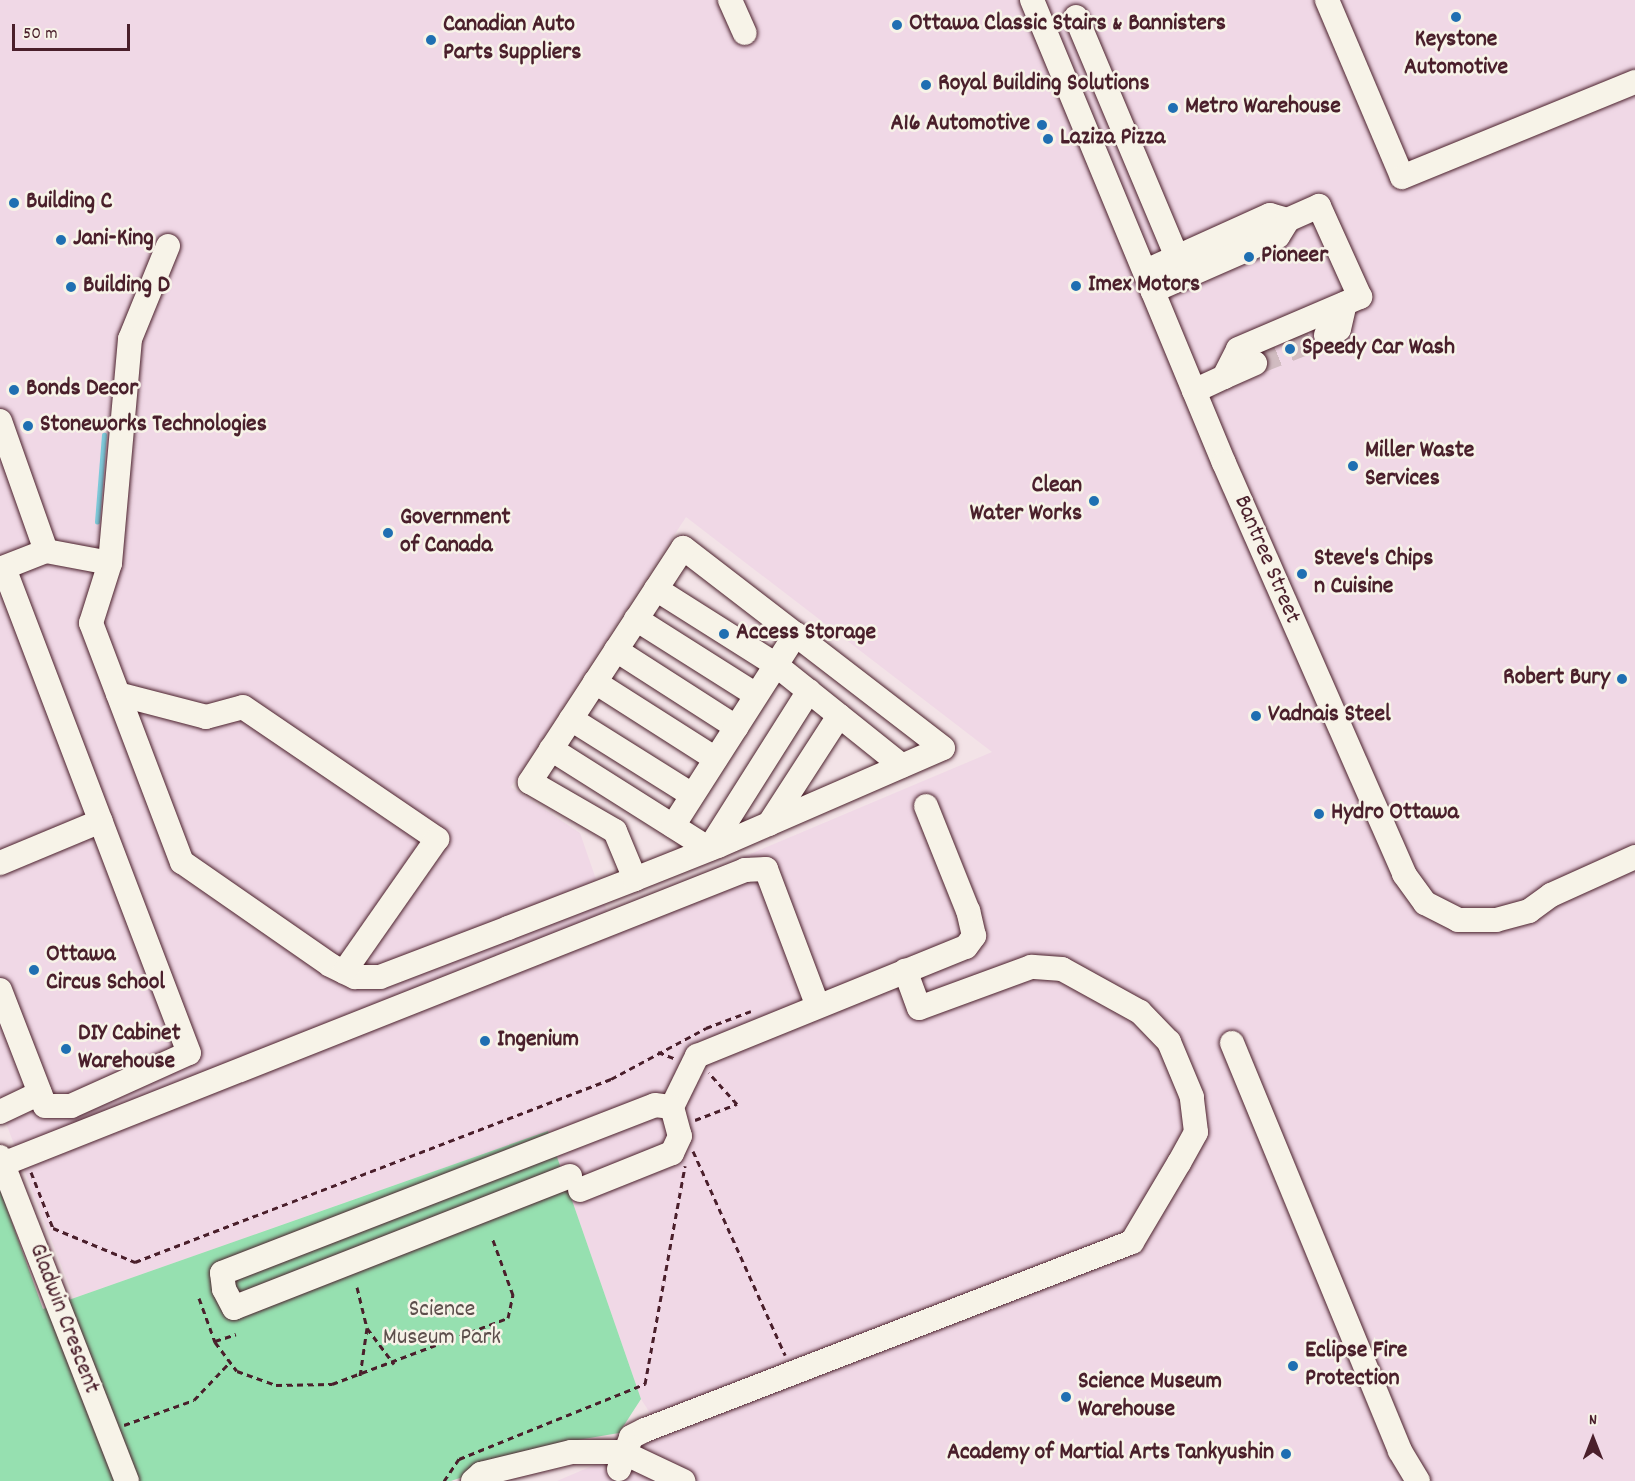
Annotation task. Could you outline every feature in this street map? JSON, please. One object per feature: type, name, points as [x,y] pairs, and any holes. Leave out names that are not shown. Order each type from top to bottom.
[{"type":"street","points":[[730,0],[745,33]]},
{"type":"street","name":"Bantree Street","points":[[1032,0],[1194,391],[1404,874],[1425,903],[1458,920],[1496,920],[1529,911],[1551,895],[1635,857]]},
{"type":"street","points":[[1327,0],[1402,177],[1635,82]]},
{"type":"street","points":[[1076,16],[1177,257]]},
{"type":"street","points":[[1149,281],[1278,236],[1288,220],[1319,206],[1360,297],[1238,349],[1224,377]]},
{"type":"street","points":[[1149,281],[1177,257],[1270,215],[1288,220]]},
{"type":"street","points":[[168,246],[130,339],[110,563],[91,623],[182,862],[344,972],[380,977],[634,879],[709,849],[943,748],[683,548],[530,782],[615,831],[634,879]]},
{"type":"street","points":[[1326,335],[1339,329],[1345,304]]},
{"type":"street","points":[[1194,391],[1255,363]]},
{"type":"street","points":[[0,421],[46,551]]},
{"type":"street","points":[[0,990],[45,1106],[70,1106],[189,1053],[2,568],[46,551],[110,563]]},
{"type":"street","points":[[656,589],[776,665],[902,766]]},
{"type":"street","points":[[636,619],[756,695]]},
{"type":"street","points":[[673,826],[795,634]]},
{"type":"street","points":[[616,650],[736,727]]},
{"type":"street","points":[[595,682],[716,759]]},
{"type":"street","points":[[709,849],[809,691]]},
{"type":"street","points":[[118,694],[206,717],[243,707],[436,839],[344,972]]},
{"type":"street","points":[[769,824],[839,716]]},
{"type":"street","points":[[571,719],[692,795]]},
{"type":"street","points":[[551,749],[709,849]]},
{"type":"street","points":[[675,1113],[655,1105],[552,1144],[222,1273],[224,1289],[234,1308],[578,1190],[672,1153],[675,1113],[696,1056],[817,1004],[966,947],[974,936],[926,806]]},
{"type":"street","points":[[0,863],[101,821]]},
{"type":"street","points":[[9,1159],[745,870],[766,869],[817,1004]]},
{"type":"street","points":[[620,1460],[638,1433],[841,1351],[858,1352],[1132,1242],[1196,1132],[1192,1097],[1169,1042],[1140,1012],[1099,984],[1062,969],[1031,967],[920,1008],[905,970]]},
{"type":"street","points":[[1232,1042],[1400,1451],[1418,1481]]},
{"type":"street","points":[[0,1112],[40,1093]]},
{"type":"street","points":[[552,1144],[578,1190]]},
{"type":"street","name":"Gladwin Crescent","points":[[9,1159],[127,1481]]},
{"type":"street","points":[[473,1481],[541,1457],[620,1460],[683,1481]]},
{"type":"street","points":[[514,1481],[577,1465],[620,1460],[658,1481]]},
{"type":"path","points":[[9,1159],[53,1228],[135,1262],[611,1078],[706,1028],[755,1010]]},
{"type":"path","points":[[675,1113],[695,1121],[737,1104],[705,1068]]},
{"type":"path","points":[[690,1143],[764,1297],[791,1371]]},
{"type":"path","points":[[444,1481],[459,1460],[645,1384],[687,1156]]},
{"type":"path","points":[[199,1298],[215,1341],[237,1371],[276,1385],[332,1384],[394,1364],[508,1318],[513,1295],[493,1240]]},
{"type":"path","points":[[357,1287],[367,1328],[360,1376]]},
{"type":"path","points":[[367,1328],[394,1364]]},
{"type":"path","points":[[215,1341],[236,1334]]},
{"type":"path","points":[[107,1431],[195,1400],[230,1362]]},
{"type":"shaded area","points":[[0,0],[1635,0],[1635,1481],[557,1481],[664,1435],[641,1399],[548,1131],[74,1298],[0,1108]],"holes":[[[686,517],[992,752],[608,914],[580,833],[511,787]]]},
{"type":"green space","name":"Science Museum Park","points":[[548,1131],[641,1399],[619,1433],[566,1442],[451,1481],[0,1481],[0,1189],[43,1309]]},
{"type":"waterway","points":[[97,522],[104,435]]},
{"type":"tunnel","points":[[1255,363],[1326,335]]},
{"type":"place","name":"Keystone Automotive","points":[[1456,17]]},
{"type":"place","name":"Ottawa Classic Stairs & Bannisters","points":[[897,25]]},
{"type":"place","name":"Canadian Auto Parts Suppliers","points":[[431,40]]},
{"type":"place","name":"Royal Building Solutions","points":[[926,85]]},
{"type":"place","name":"Metro Warehouse","points":[[1173,108]]},
{"type":"place","name":"A16 Automotive","points":[[1042,125]]},
{"type":"place","name":"Laziza Pizza","points":[[1048,139]]},
{"type":"place","name":"Building C","points":[[14,203]]},
{"type":"place","name":"Jani-King","points":[[61,240]]},
{"type":"place","name":"Pioneer","points":[[1249,257]]},
{"type":"place","name":"Imex Motors","points":[[1076,286]]},
{"type":"place","name":"Building D","points":[[71,287]]},
{"type":"place","name":"Speedy Car Wash","points":[[1290,349]]},
{"type":"place","name":"Bonds Decor","points":[[14,390]]},
{"type":"place","name":"Stoneworks Technologies","points":[[28,426]]},
{"type":"place","name":"Miller Waste Services","points":[[1353,466]]},
{"type":"place","name":"Clean Water Works","points":[[1094,501]]},
{"type":"place","name":"Government of Canada","points":[[388,533]]},
{"type":"place","name":"Steve's Chips n Cuisine","points":[[1302,574]]},
{"type":"place","name":"Access Storage","points":[[724,634]]},
{"type":"place","name":"Robert Bury","points":[[1622,679]]},
{"type":"place","name":"Vadnais Steel","points":[[1256,716]]},
{"type":"place","name":"Hydro Ottawa","points":[[1319,814]]},
{"type":"place","name":"Ottawa Circus School","points":[[34,970]]},
{"type":"place","name":"Ingenium","points":[[485,1041]]},
{"type":"place","name":"DIY Cabinet Warehouse","points":[[66,1049]]},
{"type":"place","name":"Eclipse Fire Protection","points":[[1293,1366]]},
{"type":"place","name":"Science Museum Warehouse","points":[[1066,1397]]},
{"type":"place","name":"Academy of Martial Arts Tankyushin","points":[[1286,1454]]}]
